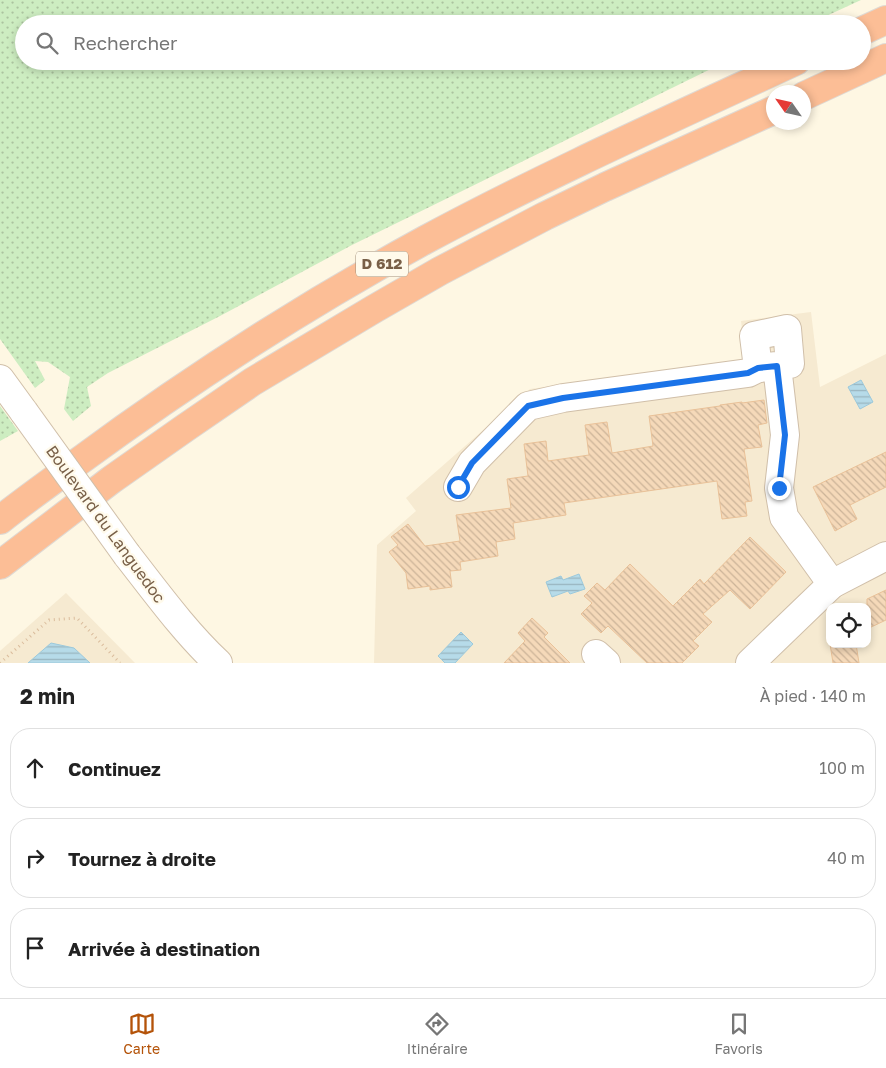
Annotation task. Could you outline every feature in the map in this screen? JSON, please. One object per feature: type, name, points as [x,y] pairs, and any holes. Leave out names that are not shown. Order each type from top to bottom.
[{"type":"highway","points":[[871,27],[886,20]]},
{"type":"highway","points":[[871,65],[886,58]]},
{"type":"highway","name":"D 612","points":[[0,520],[135,420],[271,330],[350,282],[424,241],[549,177],[628,138],[776,70]]},
{"type":"highway","points":[[811,93],[860,70]]},
{"type":"highway","name":"D 612","points":[[0,565],[111,480],[252,382],[382,304],[440,271],[546,216],[766,114]]},
{"type":"street","points":[[458,487],[472,463],[528,406],[563,398],[748,373],[768,367],[785,435],[779,488],[784,517],[832,584]]},
{"type":"street","name":"Boulevard du Languedoc","points":[[0,379],[127,555],[164,603],[218,663]]},
{"type":"street","points":[[763,659],[832,584],[886,556]]},
{"type":"path","points":[[0,663],[49,620],[78,618],[120,663]]},
{"type":"shaded area","points":[[811,312],[820,387],[886,354],[886,663],[374,663],[377,545],[416,511],[406,498],[530,389],[746,360],[741,321]]},
{"type":"shaded area","points":[[66,593],[135,663],[0,663],[0,651]]},
{"type":"green space","points":[[0,0],[861,0],[828,15],[15,15],[15,70],[709,70],[352,245],[220,316],[108,373],[87,387],[91,406],[73,421],[64,409],[70,377],[48,362],[35,361],[45,380],[35,388],[0,339]]},
{"type":"green space","points":[[0,406],[18,431],[0,441]]},
{"type":"water","points":[[861,380],[873,402],[860,409],[848,387]]},
{"type":"water","points":[[579,574],[585,589],[570,594],[568,591],[552,597],[546,582],[561,576],[563,580]]},
{"type":"water","points":[[461,632],[473,644],[455,663],[445,663],[438,656]]},
{"type":"water","points":[[51,643],[74,648],[90,663],[28,663]]},
{"type":"building","points":[[764,400],[767,423],[758,425],[762,447],[744,449],[752,501],[745,502],[747,516],[722,519],[717,481],[564,503],[566,515],[513,523],[515,539],[496,542],[498,556],[460,562],[461,570],[450,571],[452,587],[430,590],[430,586],[408,589],[406,573],[389,552],[398,545],[391,537],[408,524],[425,546],[460,541],[456,515],[511,508],[507,479],[528,476],[524,444],[546,441],[548,461],[589,455],[585,425],[607,422],[612,453],[653,446],[649,416]]},
{"type":"building","points":[[886,452],[886,487],[850,505],[857,519],[835,531],[813,487]]},
{"type":"building","points":[[750,537],[786,572],[750,609],[730,590],[703,614],[712,622],[693,641],[699,646],[682,663],[647,663],[608,626],[601,633],[581,614],[592,603],[584,596],[597,583],[605,590],[630,564],[673,606],[700,579],[704,584]]},
{"type":"building","points":[[886,590],[886,620],[871,627],[871,603],[867,603],[867,599]]},
{"type":"building","points":[[532,618],[548,633],[544,637],[570,663],[504,663],[525,641],[518,633]]},
{"type":"building","points":[[831,648],[857,648],[859,663],[833,663]]},
{"type":"route","points":[[458,487],[472,463],[528,406],[563,398],[748,373],[758,368],[777,366],[785,435],[779,488]]}]
